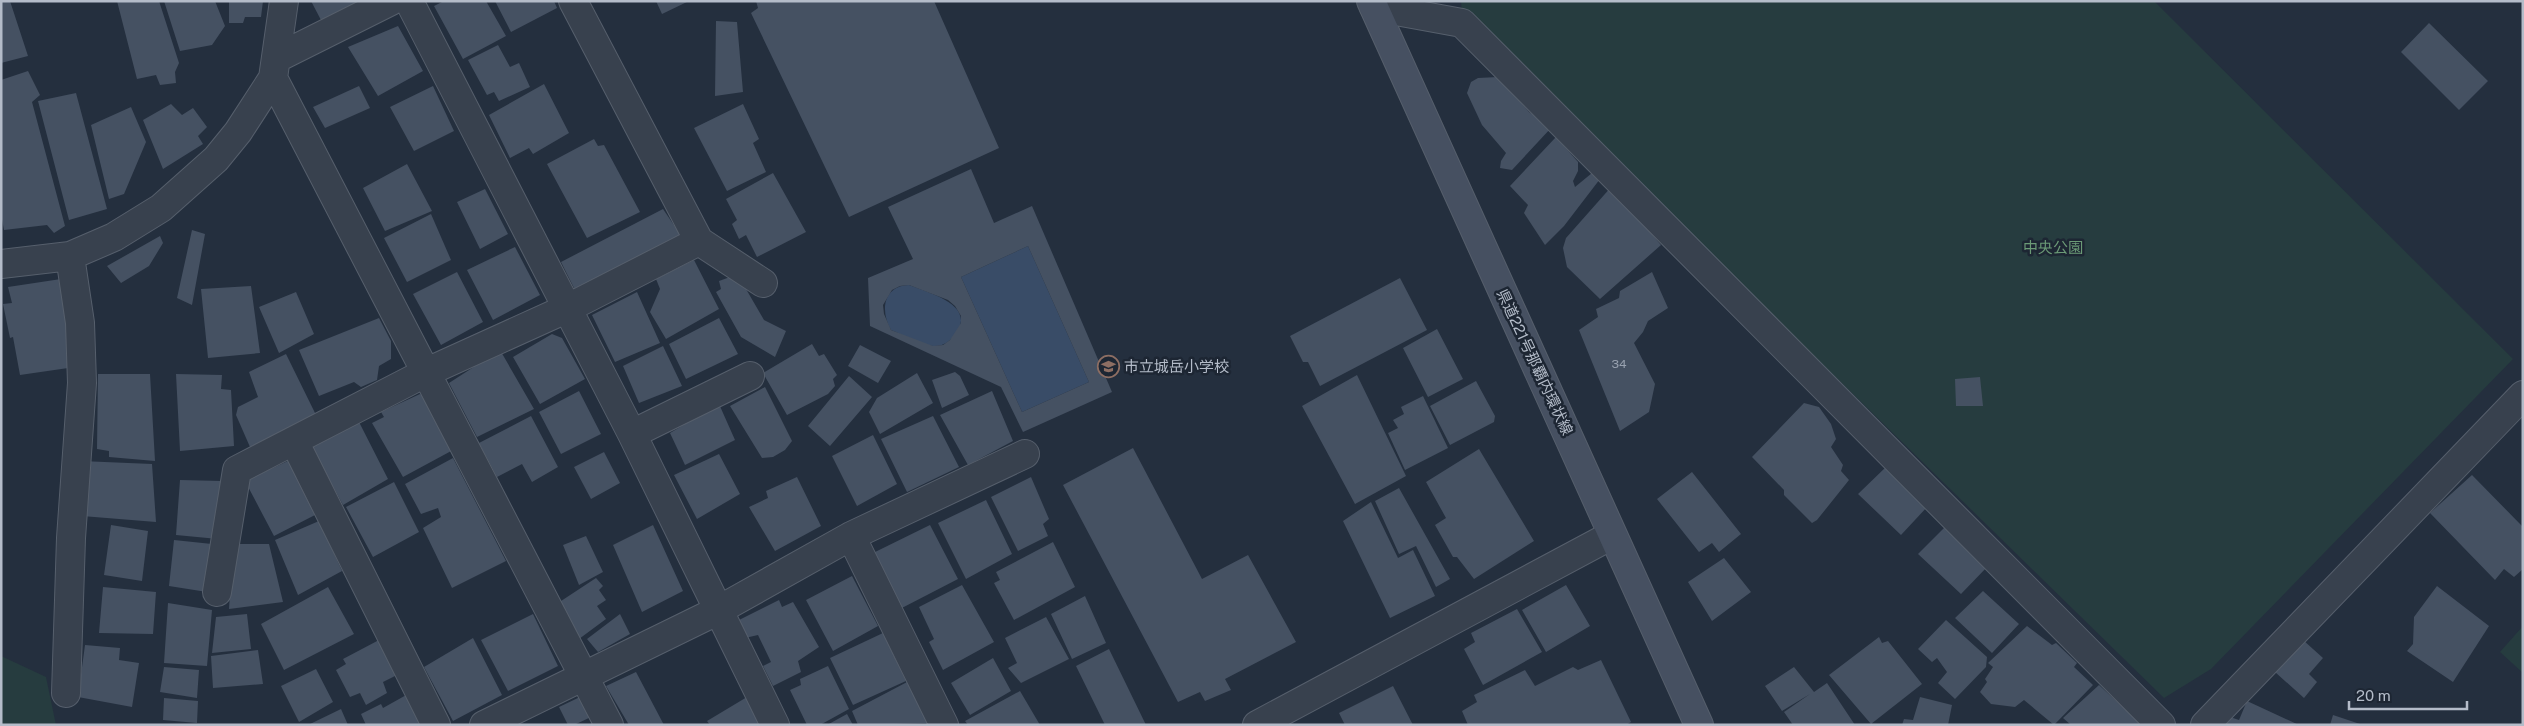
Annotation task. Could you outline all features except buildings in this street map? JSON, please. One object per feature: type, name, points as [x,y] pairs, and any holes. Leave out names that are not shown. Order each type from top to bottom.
[{"type":"main road","name":"県道221号那覇内環状線","points":[[1375,3],[1699,725]]},
{"type":"street","points":[[1,264],[70,256],[114,237],[161,208],[216,159],[238,132],[275,68],[284,1]]},
{"type":"street","points":[[275,68],[391,1]]},
{"type":"street","points":[[409,1],[632,434],[717,611],[775,725]]},
{"type":"street","points":[[573,1],[699,241],[763,283]]},
{"type":"street","points":[[1375,3],[1462,23],[2161,725]]},
{"type":"street","points":[[275,68],[426,372],[608,725]]},
{"type":"street","points":[[218,592],[237,470],[426,372],[568,308],[699,241]]},
{"type":"street","points":[[66,693],[71,538],[82,383],[80,324],[70,256]]},
{"type":"street","points":[[632,434],[750,376]]},
{"type":"street","points":[[2205,725],[2523,395]]},
{"type":"street","points":[[294,441],[436,725]]},
{"type":"street","points":[[484,725],[717,611],[851,536],[1025,454]]},
{"type":"street","points":[[1272,721],[1612,534]]},
{"type":"street","points":[[851,536],[944,725]]},
{"type":"green space","name":"中央公園","points":[[1461,1],[2154,1],[2513,359],[2211,669],[2164,698],[1462,12]]},
{"type":"green space","points":[[2523,626],[2523,673],[2500,652]]},
{"type":"green space","points":[[1,656],[46,677],[56,725],[1,725]]},
{"type":"water","points":[[1028,246],[1089,382],[1022,412],[961,277]]},
{"type":"water","points":[[909,285],[938,296],[956,308],[960,316],[960,325],[955,335],[946,343],[938,346],[924,345],[891,330],[886,315],[886,301],[894,290],[900,286]]},
{"type":"place","name":"市立城岳小学校","points":[[1108,366]]}]
